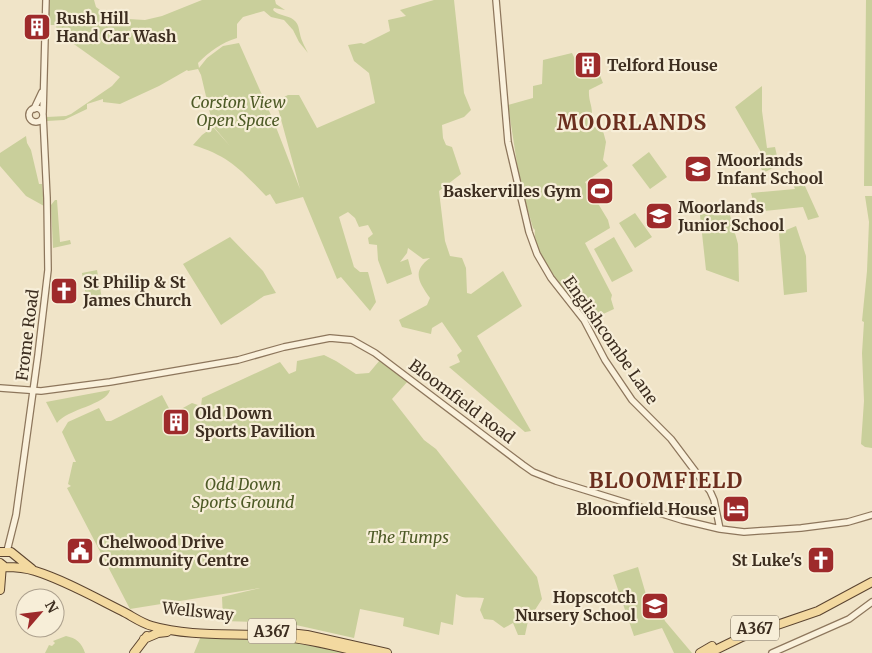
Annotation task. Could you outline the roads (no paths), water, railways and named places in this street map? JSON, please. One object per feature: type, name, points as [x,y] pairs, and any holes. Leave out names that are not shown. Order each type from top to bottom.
[{"type":"main road","name":"Wellsway","points":[[5,559],[34,570],[125,612],[155,624],[182,631],[318,640],[387,653]]},
{"type":"main road","name":"Frome Road","points":[[0,589],[5,559]]},
{"type":"main road","name":"A367","points":[[709,653],[742,636],[815,610],[872,582]]},
{"type":"main road","name":"A367","points":[[700,653],[732,636],[815,610]]},
{"type":"main road","name":"Wellsway","points":[[155,624],[286,632],[364,653]]},
{"type":"main road","points":[[134,653],[155,624]]},
{"type":"main road","points":[[144,639],[161,632],[182,631]]},
{"type":"street","name":"Frome Road","points":[[5,559],[13,533],[48,270],[43,114],[46,0]]},
{"type":"street","name":"Englishcombe Lane","points":[[496,0],[508,142],[521,202],[537,254],[551,278],[584,320],[605,360],[632,400],[671,439],[710,491],[714,500],[720,530]]},
{"type":"street","points":[[34,109],[40,110],[43,114],[39,122],[34,122],[30,118],[30,112],[34,109],[42,92],[44,82]]},
{"type":"street","name":"Frome Road","points":[[39,122],[44,138]]},
{"type":"street","name":"Bloomfield Road","points":[[0,388],[33,391],[102,383],[238,360],[321,339],[345,338],[357,342],[375,353],[460,419],[533,472],[551,479],[654,512],[720,530],[744,532],[801,528],[838,523],[872,515]]},
{"type":"street","points":[[772,653],[849,618],[872,602]]},
{"type":"place","name":"Rush Hill Hand Car Wash","points":[[37,27]]},
{"type":"place","name":"Telford House","points":[[588,65]]},
{"type":"place","name":"Moorlands Infant School","points":[[698,169]]},
{"type":"place","name":"Baskervilles Gym","points":[[600,191]]},
{"type":"place","name":"Moorlands Junior School","points":[[659,216]]},
{"type":"place","name":"St Philip & St James Church","points":[[64,291]]},
{"type":"place","name":"Old Down Sports Pavilion","points":[[176,422]]},
{"type":"place","name":"Bloomfield House","points":[[736,509]]},
{"type":"place","name":"Chelwood Drive Community Centre","points":[[80,551]]},
{"type":"place","name":"St Luke's","points":[[821,560]]},
{"type":"place","name":"Hopscotch Nursery School","points":[[655,606]]},
{"type":"district","name":"MOORLANDS","points":[[632,122]]},
{"type":"district","name":"BLOOMFIELD","points":[[666,480]]},
{"type":"park label","name":"Corston View Open Space","points":[[238,111]]},
{"type":"park label","name":"Odd Down Sports Ground","points":[[243,493]]},
{"type":"park label","name":"The Tumps","points":[[408,537]]}]
